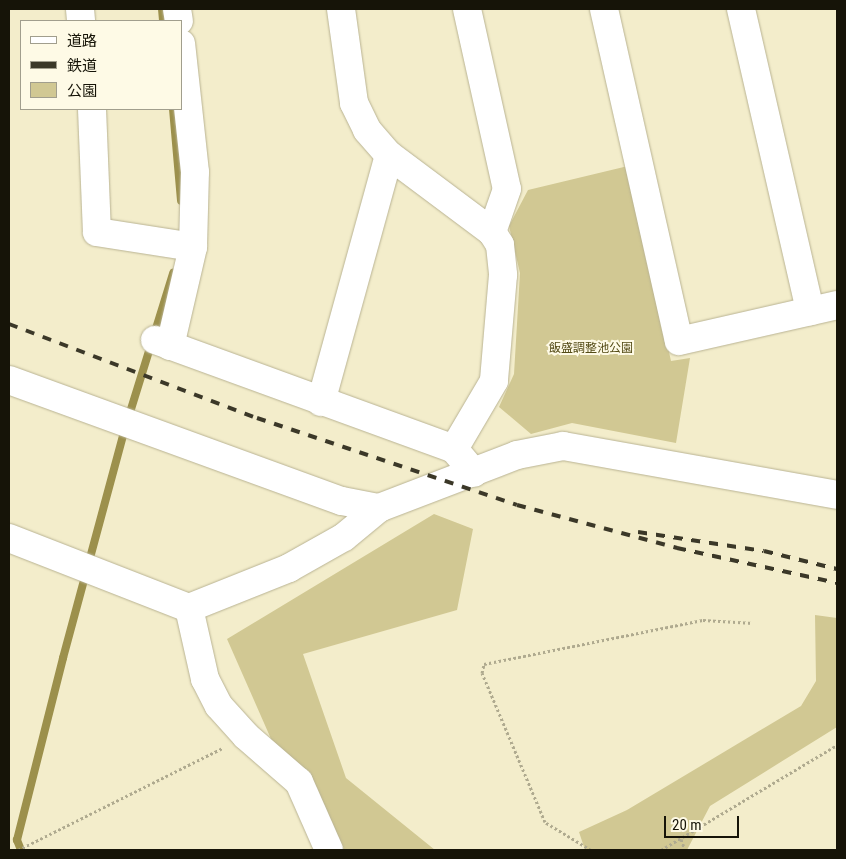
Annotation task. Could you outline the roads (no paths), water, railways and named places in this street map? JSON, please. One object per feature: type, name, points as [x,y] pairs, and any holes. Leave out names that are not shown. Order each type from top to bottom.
[{"type":"street","points":[[341,9],[354,103],[367,130],[389,155],[492,232],[500,245],[503,275],[499,356],[494,381],[480,410],[454,449]]},
{"type":"street","points":[[467,9],[507,189],[492,232]]},
{"type":"street","points":[[604,9],[678,341],[837,305]]},
{"type":"street","points":[[741,9],[810,311]]},
{"type":"street","points":[[182,53],[195,172],[193,247],[162,343],[454,449],[474,473]]},
{"type":"street","points":[[92,110],[97,232],[193,247]]},
{"type":"street","points":[[321,402],[389,155]]},
{"type":"street","points":[[9,380],[342,501],[379,508]]},
{"type":"street","points":[[9,538],[88,565],[189,608],[289,568],[344,537],[379,508],[517,455],[563,446],[837,495]]},
{"type":"street","points":[[189,608],[204,679],[219,706],[246,736],[298,782],[329,850]]},
{"type":"waterway","points":[[162,9],[163,20]]},
{"type":"waterway","points":[[173,110],[181,201]]},
{"type":"waterway","points":[[21,850],[17,840],[63,658],[123,435],[173,273]]},
{"type":"railway","points":[[9,324],[257,418],[517,505],[677,548],[837,583]]},
{"type":"railway","points":[[638,532],[764,551],[837,569]]},
{"type":"park label","name":"飯盛調整池公園","points":[[591,349]]}]
